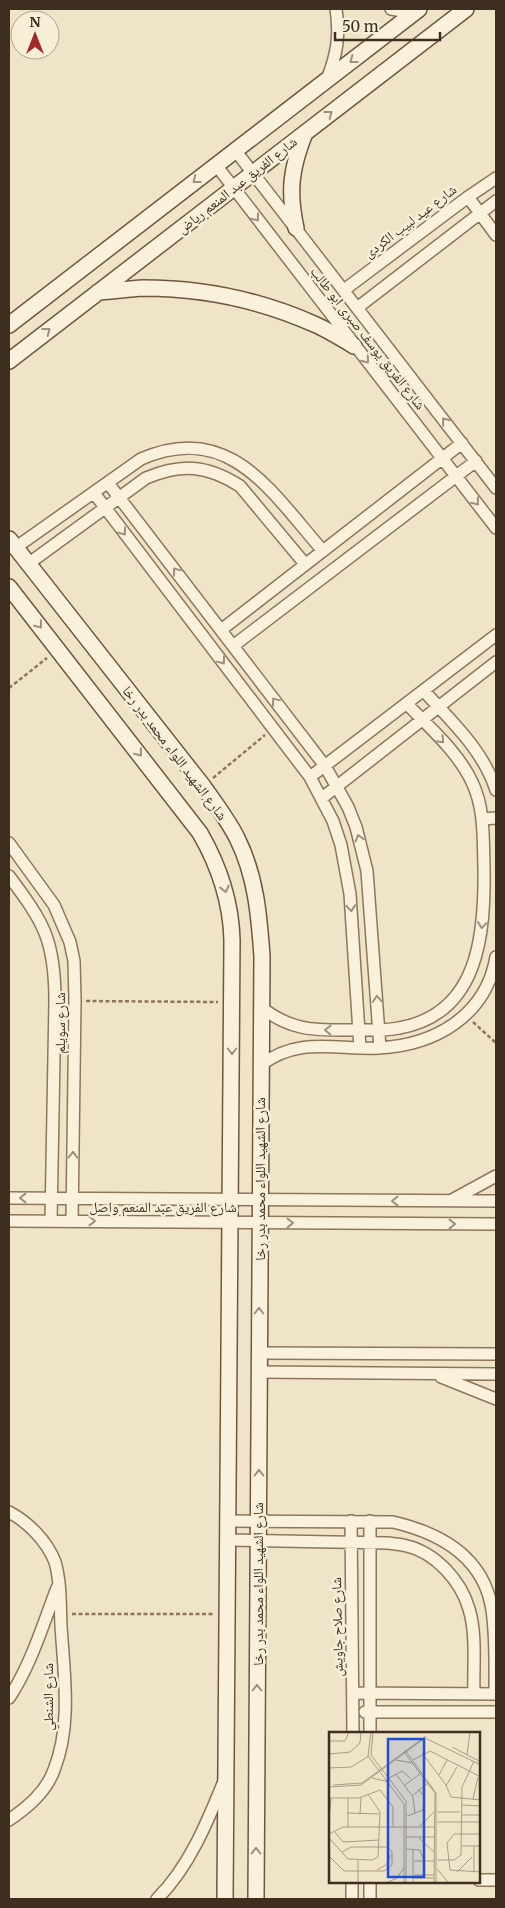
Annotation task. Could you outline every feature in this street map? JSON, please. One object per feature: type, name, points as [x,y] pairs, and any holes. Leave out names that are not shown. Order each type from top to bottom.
[{"type":"street","points":[[327,79],[338,45],[339,26],[336,9]]},
{"type":"street","points":[[391,9],[417,11]]},
{"type":"street","name":"شارع الفريق عبد المنعم رياض","points":[[9,361],[466,9]]},
{"type":"street","name":"شارع الفريق عبد المنعم رياض","points":[[9,325],[417,11]]},
{"type":"street","points":[[296,228],[291,204],[291,180],[296,156],[305,133]]},
{"type":"street","name":"شارع الفريق يوسف صبرى ابو طالب","points":[[235,150],[496,488]]},
{"type":"street","name":"شارع الفريق يوسف صبرى ابو طالب","points":[[216,165],[496,528]]},
{"type":"street","name":"شارع عيد لبيب الكردى","points":[[344,290],[496,178]]},
{"type":"street","points":[[357,308],[480,213],[495,206],[480,189]]},
{"type":"street","points":[[468,197],[496,235]]},
{"type":"street","points":[[98,292],[142,288],[186,290],[231,296],[274,308],[315,324],[354,346]]},
{"type":"street","points":[[221,630],[462,443]]},
{"type":"street","points":[[12,544],[94,493],[141,459],[158,452],[176,448],[211,451],[228,456],[243,465],[257,476],[323,550]]},
{"type":"street","points":[[233,646],[476,461]]},
{"type":"street","points":[[28,564],[146,478],[177,468],[194,468],[210,470],[240,486],[305,564]]},
{"type":"street","points":[[108,482],[338,787],[356,827],[367,871],[380,1048]]},
{"type":"street","points":[[94,493],[274,728],[310,777],[322,798],[341,845],[350,894],[360,1048]]},
{"type":"street","name":"شارع الشهيد اللواء محمد بدر رخا","points":[[12,544],[203,786],[237,839],[248,863],[255,888],[262,956],[256,1899]]},
{"type":"street","name":"شارع الشهيد اللواء محمد بدر رخا","points":[[9,587],[200,832],[213,856],[229,906],[232,932],[232,1002],[226,1899]]},
{"type":"street","points":[[9,598],[24,605]]},
{"type":"street","points":[[310,777],[496,635]]},
{"type":"street","points":[[322,798],[496,662]]},
{"type":"street","points":[[424,691],[481,756],[491,774],[496,790]]},
{"type":"street","points":[[261,1007],[280,1020],[301,1028],[379,1030],[399,1028],[418,1023],[436,1014],[452,1002],[463,988],[476,954],[484,901],[482,819],[479,800],[464,766],[407,704]]},
{"type":"street","points":[[464,766],[481,756]]},
{"type":"street","points":[[482,819],[496,818]]},
{"type":"street","name":"شارع سويلم","points":[[9,843],[43,889],[63,923],[74,961],[72,1221]]},
{"type":"street","name":"شارع سويلم","points":[[9,876],[41,923],[51,948],[54,965],[51,1221]]},
{"type":"street","points":[[484,884],[496,884]]},
{"type":"street","points":[[484,901],[496,901]]},
{"type":"street","points":[[261,1065],[277,1054],[295,1048],[315,1046],[380,1048],[406,1044],[450,1028],[466,1016],[479,1000],[496,957]]},
{"type":"street","points":[[451,1201],[496,1176]]},
{"type":"street","name":"شارع الفريق عبد المنعم واصل","points":[[9,1198],[496,1201]]},
{"type":"street","name":"شارع الفريق عبد المنعم واصل","points":[[9,1221],[496,1224]]},
{"type":"street","points":[[259,1353],[496,1354]]},
{"type":"street","points":[[259,1372],[496,1374]]},
{"type":"street","points":[[433,1373],[496,1399]]},
{"type":"street","name":"شارع الشنطي","points":[[9,1512],[29,1526],[44,1542],[54,1561],[59,1584],[66,1700],[61,1749],[54,1772],[43,1792],[26,1808],[9,1820]]},
{"type":"street","points":[[228,1521],[393,1522],[414,1527],[434,1535],[462,1554],[479,1573],[487,1590],[492,1608],[496,1694],[353,1693]]},
{"type":"street","name":"شارع صلاح جاويش","points":[[351,1521],[353,1732]]},
{"type":"street","points":[[370,1521],[370,1732]]},
{"type":"street","points":[[228,1540],[370,1543],[408,1546],[424,1553],[439,1563],[452,1576],[462,1592],[469,1609],[472,1629],[474,1694]]},
{"type":"street","points":[[9,1698],[16,1688],[59,1584]]},
{"type":"street","points":[[353,1712],[496,1712]]},
{"type":"street","points":[[158,1899],[185,1863],[200,1838],[226,1775]]},
{"type":"street","points":[[480,1880],[496,1880]]},
{"type":"street","points":[[352,1883],[352,1899]]},
{"type":"street","points":[[370,1883],[370,1899]]},
{"type":"path","points":[[9,688],[58,649]]},
{"type":"path","points":[[203,786],[274,728]]},
{"type":"path","points":[[75,1001],[232,1002]]},
{"type":"path","points":[[466,1016],[496,1043]]},
{"type":"path","points":[[61,1614],[228,1614]]}]
